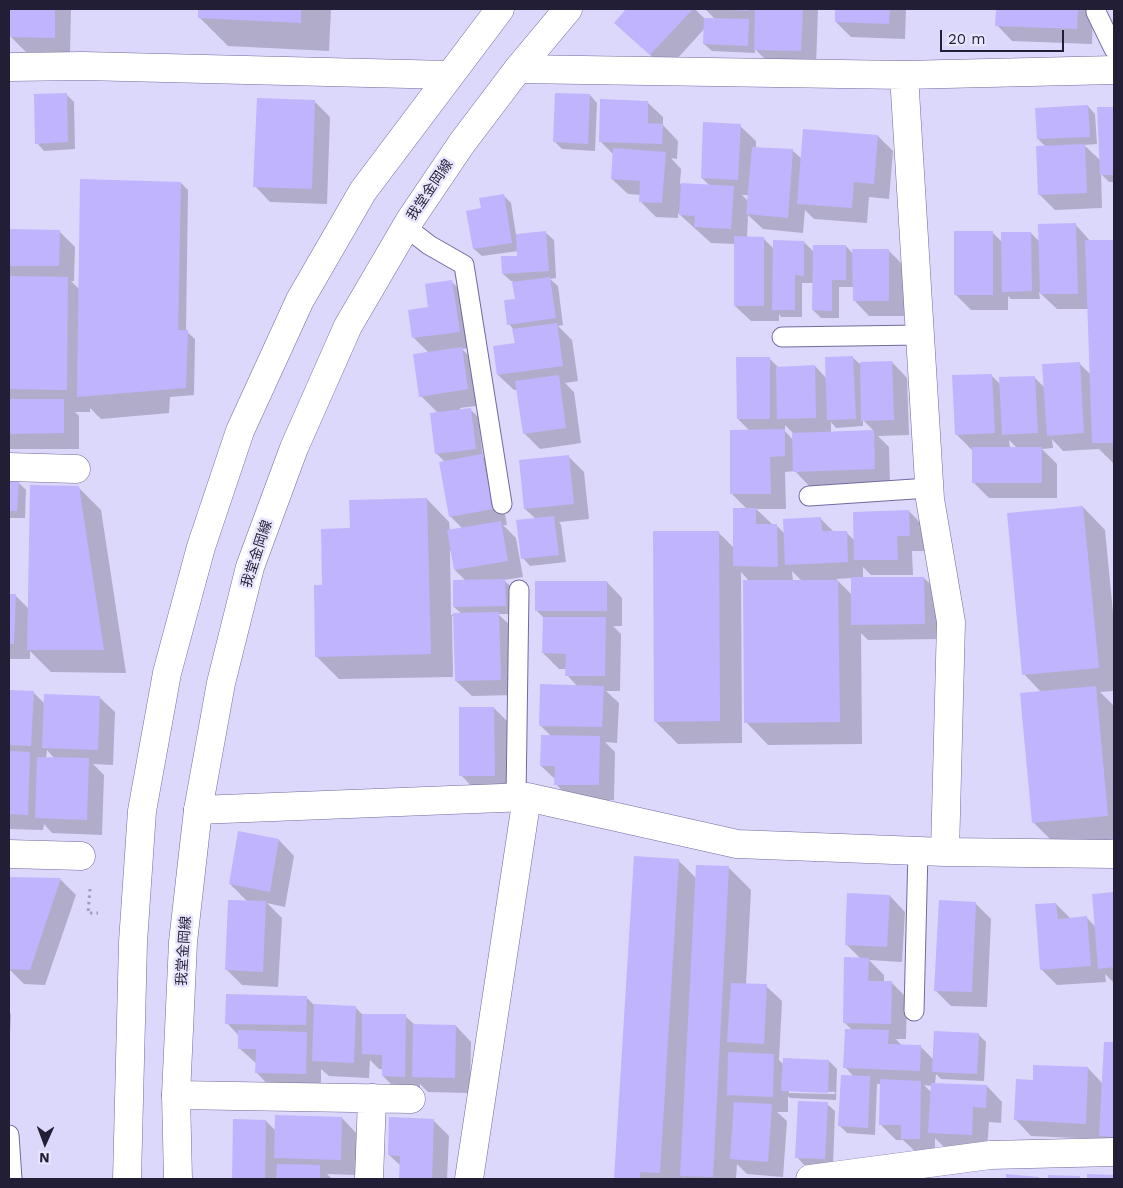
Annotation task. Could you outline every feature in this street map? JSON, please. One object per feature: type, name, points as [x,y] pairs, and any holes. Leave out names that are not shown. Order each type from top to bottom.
[{"type":"street","points":[[127,1179],[132,942],[142,811],[167,672],[201,547],[240,431],[300,300],[363,191],[500,9]]},
{"type":"street","name":"我堂金岡線","points":[[178,1179],[176,1095],[183,942],[198,810],[221,683],[250,567],[294,448],[348,326],[406,227],[462,143],[518,69],[568,9]]},
{"type":"street","points":[[9,68],[83,66],[449,75]]},
{"type":"street","points":[[518,69],[904,75],[1114,70]]},
{"type":"street","points":[[904,75],[929,488],[951,622],[945,852]]},
{"type":"street","points":[[9,467],[76,469]]},
{"type":"street","points":[[198,810],[521,798],[737,844],[918,852],[1114,854]]},
{"type":"street","points":[[469,1179],[521,798]]},
{"type":"street","points":[[9,854],[81,856]]},
{"type":"street","points":[[176,1095],[411,1099]]},
{"type":"street","points":[[370,1179],[372,1098]]},
{"type":"street","points":[[810,1179],[990,1155],[1114,1152]]},
{"type":"lane","points":[[1096,9],[1114,49]]},
{"type":"lane","points":[[406,227],[429,245],[464,265],[502,504]]},
{"type":"lane","points":[[782,337],[920,335]]},
{"type":"lane","points":[[809,496],[929,488]]},
{"type":"lane","points":[[518,590],[521,798]]},
{"type":"lane","points":[[914,1011],[918,852]]},
{"type":"lane","points":[[9,1135],[12,1179]]},
{"type":"building","points":[[10,9],[55,9],[55,38],[10,37]]},
{"type":"building","points":[[198,9],[301,9],[301,23],[198,18]]},
{"type":"building","points":[[626,9],[693,9],[650,55],[614,23]]},
{"type":"building","points":[[748,9],[748,11],[730,10]]},
{"type":"building","points":[[755,9],[803,9],[801,51],[754,50]]},
{"type":"building","points":[[835,9],[890,9],[889,24],[835,22]]},
{"type":"building","points":[[996,9],[1078,9],[1077,29],[995,26]]},
{"type":"building","points":[[704,18],[749,19],[748,46],[703,44]]},
{"type":"building","points":[[67,93],[68,142],[35,144],[34,94]]},
{"type":"building","points":[[555,93],[590,94],[588,144],[553,142]]},
{"type":"building","points":[[257,98],[315,100],[312,189],[253,187]]},
{"type":"building","points":[[600,99],[648,101],[648,123],[663,124],[662,144],[599,142]]},
{"type":"building","points":[[1088,105],[1090,137],[1037,139],[1035,108]]},
{"type":"building","points":[[1097,107],[1114,107],[1114,175],[1100,175]]},
{"type":"building","points":[[703,122],[741,124],[738,180],[701,178]]},
{"type":"building","points":[[803,129],[878,135],[874,184],[854,182],[852,208],[797,204]]},
{"type":"building","points":[[1085,144],[1087,193],[1038,195],[1036,146]]},
{"type":"building","points":[[752,147],[793,149],[788,218],[746,214]]},
{"type":"building","points":[[613,148],[666,152],[662,203],[639,202],[640,181],[611,179]]},
{"type":"building","points":[[80,179],[181,182],[178,330],[188,330],[186,388],[77,397]]},
{"type":"building","points":[[681,183],[734,186],[731,229],[694,227],[695,216],[679,215]]},
{"type":"building","points":[[504,194],[512,243],[473,249],[466,211],[481,208],[479,198]]},
{"type":"building","points":[[1076,223],[1078,294],[1040,294],[1038,224]]},
{"type":"building","points":[[9,229],[60,230],[59,266],[9,266]]},
{"type":"building","points":[[546,231],[549,271],[502,274],[501,256],[517,256],[516,234]]},
{"type":"building","points":[[954,231],[993,231],[993,295],[954,295]]},
{"type":"building","points":[[1001,232],[1031,232],[1032,291],[1002,292]]},
{"type":"building","points":[[734,236],[764,237],[764,306],[734,306]]},
{"type":"building","points":[[773,240],[804,241],[804,276],[795,275],[795,310],[772,310]]},
{"type":"building","points":[[1085,240],[1114,240],[1114,443],[1092,443]]},
{"type":"building","points":[[813,245],[846,245],[846,280],[832,280],[832,311],[812,310]]},
{"type":"building","points":[[852,249],[889,249],[889,301],[853,301]]},
{"type":"building","points":[[9,276],[68,277],[67,390],[9,389]]},
{"type":"building","points":[[550,277],[556,318],[507,325],[504,300],[515,299],[512,282]]},
{"type":"building","points":[[452,280],[460,332],[412,338],[408,310],[428,307],[425,284]]},
{"type":"building","points":[[557,323],[563,366],[497,375],[493,346],[515,343],[512,329]]},
{"type":"building","points":[[462,347],[468,389],[419,397],[413,354]]},
{"type":"building","points":[[853,356],[856,419],[827,420],[825,357]]},
{"type":"building","points":[[736,357],[770,357],[770,419],[737,419]]},
{"type":"building","points":[[892,361],[894,420],[861,421],[860,362]]},
{"type":"building","points":[[1080,362],[1084,433],[1047,436],[1042,364]]},
{"type":"building","points":[[815,365],[816,418],[777,419],[776,367]]},
{"type":"building","points":[[992,374],[995,433],[955,435],[952,375]]},
{"type":"building","points":[[559,375],[566,428],[523,434],[515,381]]},
{"type":"building","points":[[1035,376],[1038,433],[1002,435],[999,377]]},
{"type":"building","points":[[9,399],[64,399],[64,433],[9,434]]},
{"type":"building","points":[[471,408],[476,449],[435,454],[430,413]]},
{"type":"building","points":[[785,429],[785,456],[770,457],[771,494],[730,494],[730,430]]},
{"type":"building","points":[[874,430],[875,469],[793,472],[792,433]]},
{"type":"building","points":[[972,447],[1042,447],[1042,483],[972,483]]},
{"type":"building","points":[[482,454],[493,509],[449,517],[439,462]]},
{"type":"building","points":[[569,455],[574,504],[524,509],[519,460]]},
{"type":"building","points":[[9,481],[19,481],[17,511],[9,511]]},
{"type":"building","points":[[30,485],[79,486],[104,650],[27,650]]},
{"type":"building","points":[[427,498],[431,654],[315,657],[314,585],[322,585],[321,529],[350,528],[349,500]]},
{"type":"building","points":[[1083,506],[1099,668],[1022,675],[1007,513]]},
{"type":"building","points":[[733,508],[756,508],[756,524],[777,524],[778,567],[733,566]]},
{"type":"building","points":[[909,510],[910,536],[897,536],[898,560],[854,560],[853,512]]},
{"type":"building","points":[[554,516],[559,555],[521,559],[516,520]]},
{"type":"building","points":[[821,517],[822,531],[847,531],[848,562],[785,565],[783,519]]},
{"type":"building","points":[[501,521],[508,561],[454,570],[447,530]]},
{"type":"building","points":[[653,531],[719,531],[720,721],[654,722]]},
{"type":"building","points":[[851,577],[924,577],[925,624],[851,625]]},
{"type":"building","points":[[505,579],[506,606],[453,607],[453,580]]},
{"type":"building","points":[[743,580],[838,580],[840,722],[744,723]]},
{"type":"building","points":[[535,581],[607,581],[607,611],[535,611]]},
{"type":"building","points":[[9,594],[16,594],[14,644],[9,644]]},
{"type":"building","points":[[499,612],[501,680],[455,681],[453,613]]},
{"type":"building","points":[[543,617],[606,617],[605,676],[565,676],[566,654],[542,653]]},
{"type":"building","points":[[540,684],[604,686],[602,727],[539,726]]},
{"type":"building","points":[[1096,686],[1108,816],[1032,823],[1020,693]]},
{"type":"building","points":[[9,690],[34,691],[31,746],[9,745]]},
{"type":"building","points":[[44,694],[100,696],[98,750],[42,748]]},
{"type":"building","points":[[459,707],[494,707],[495,776],[459,776]]},
{"type":"building","points":[[541,735],[600,736],[599,785],[554,785],[555,766],[540,766]]},
{"type":"building","points":[[9,751],[30,752],[28,815],[9,814]]},
{"type":"building","points":[[37,757],[89,758],[87,820],[35,818]]},
{"type":"building","points":[[238,831],[279,839],[270,892],[229,884]]},
{"type":"building","points":[[634,856],[679,859],[660,1173],[640,1172],[640,1179],[614,1179]]},
{"type":"building","points":[[696,865],[729,866],[713,1177],[680,1176]]},
{"type":"building","points":[[9,877],[61,878],[30,970],[9,969]]},
{"type":"building","points":[[1114,892],[1114,967],[1098,969],[1092,894]]},
{"type":"building","points":[[847,893],[890,895],[887,947],[845,945]]},
{"type":"building","points":[[228,900],[266,901],[263,972],[225,970]]},
{"type":"building","points":[[939,900],[976,902],[972,992],[934,991]]},
{"type":"building","points":[[1056,903],[1058,919],[1087,916],[1091,966],[1040,970],[1035,904]]},
{"type":"building","points":[[844,957],[869,958],[868,981],[892,981],[891,1024],[843,1023]]},
{"type":"building","points":[[731,983],[767,984],[764,1044],[727,1042]]},
{"type":"building","points":[[226,994],[307,996],[306,1025],[225,1024]]},
{"type":"building","points":[[314,1004],[356,1006],[354,1063],[312,1061]]},
{"type":"building","points":[[362,1014],[406,1014],[405,1077],[382,1076],[382,1055],[362,1054]]},
{"type":"building","points":[[413,1024],[456,1025],[455,1078],[412,1077]]},
{"type":"building","points":[[845,1029],[889,1030],[888,1044],[921,1045],[920,1071],[843,1068]]},
{"type":"building","points":[[238,1030],[307,1032],[306,1074],[255,1073],[256,1049],[238,1049]]},
{"type":"building","points":[[934,1031],[979,1033],[977,1074],[932,1072]]},
{"type":"building","points":[[1104,1042],[1114,1042],[1114,1137],[1099,1136]]},
{"type":"building","points":[[728,1052],[774,1054],[773,1097],[727,1095]]},
{"type":"building","points":[[783,1058],[829,1060],[828,1093],[781,1091]]},
{"type":"building","points":[[1033,1065],[1088,1067],[1086,1124],[1014,1120],[1016,1079],[1033,1080]]},
{"type":"building","points":[[841,1075],[870,1076],[868,1128],[838,1126]]},
{"type":"building","points":[[880,1079],[921,1081],[920,1139],[901,1139],[901,1125],[879,1125]]},
{"type":"building","points":[[931,1083],[987,1085],[986,1108],[973,1107],[972,1135],[928,1133]]},
{"type":"building","points":[[798,1101],[828,1102],[825,1159],[795,1158]]},
{"type":"building","points":[[734,1102],[772,1104],[768,1162],[730,1159]]},
{"type":"building","points":[[275,1115],[342,1117],[341,1160],[274,1158]]},
{"type":"building","points":[[389,1117],[434,1119],[432,1179],[399,1179],[400,1156],[388,1155]]},
{"type":"building","points":[[233,1119],[266,1120],[265,1179],[232,1179]]},
{"type":"building","points":[[277,1164],[320,1165],[320,1179],[276,1179]]},
{"type":"building","points":[[1006,1174],[1039,1177],[1039,1179],[1006,1179]]},
{"type":"building","points":[[1087,1174],[1114,1175],[1114,1179],[1087,1179]]},
{"type":"building","points":[[1048,1175],[1080,1176],[1080,1179],[1048,1179]]}]
